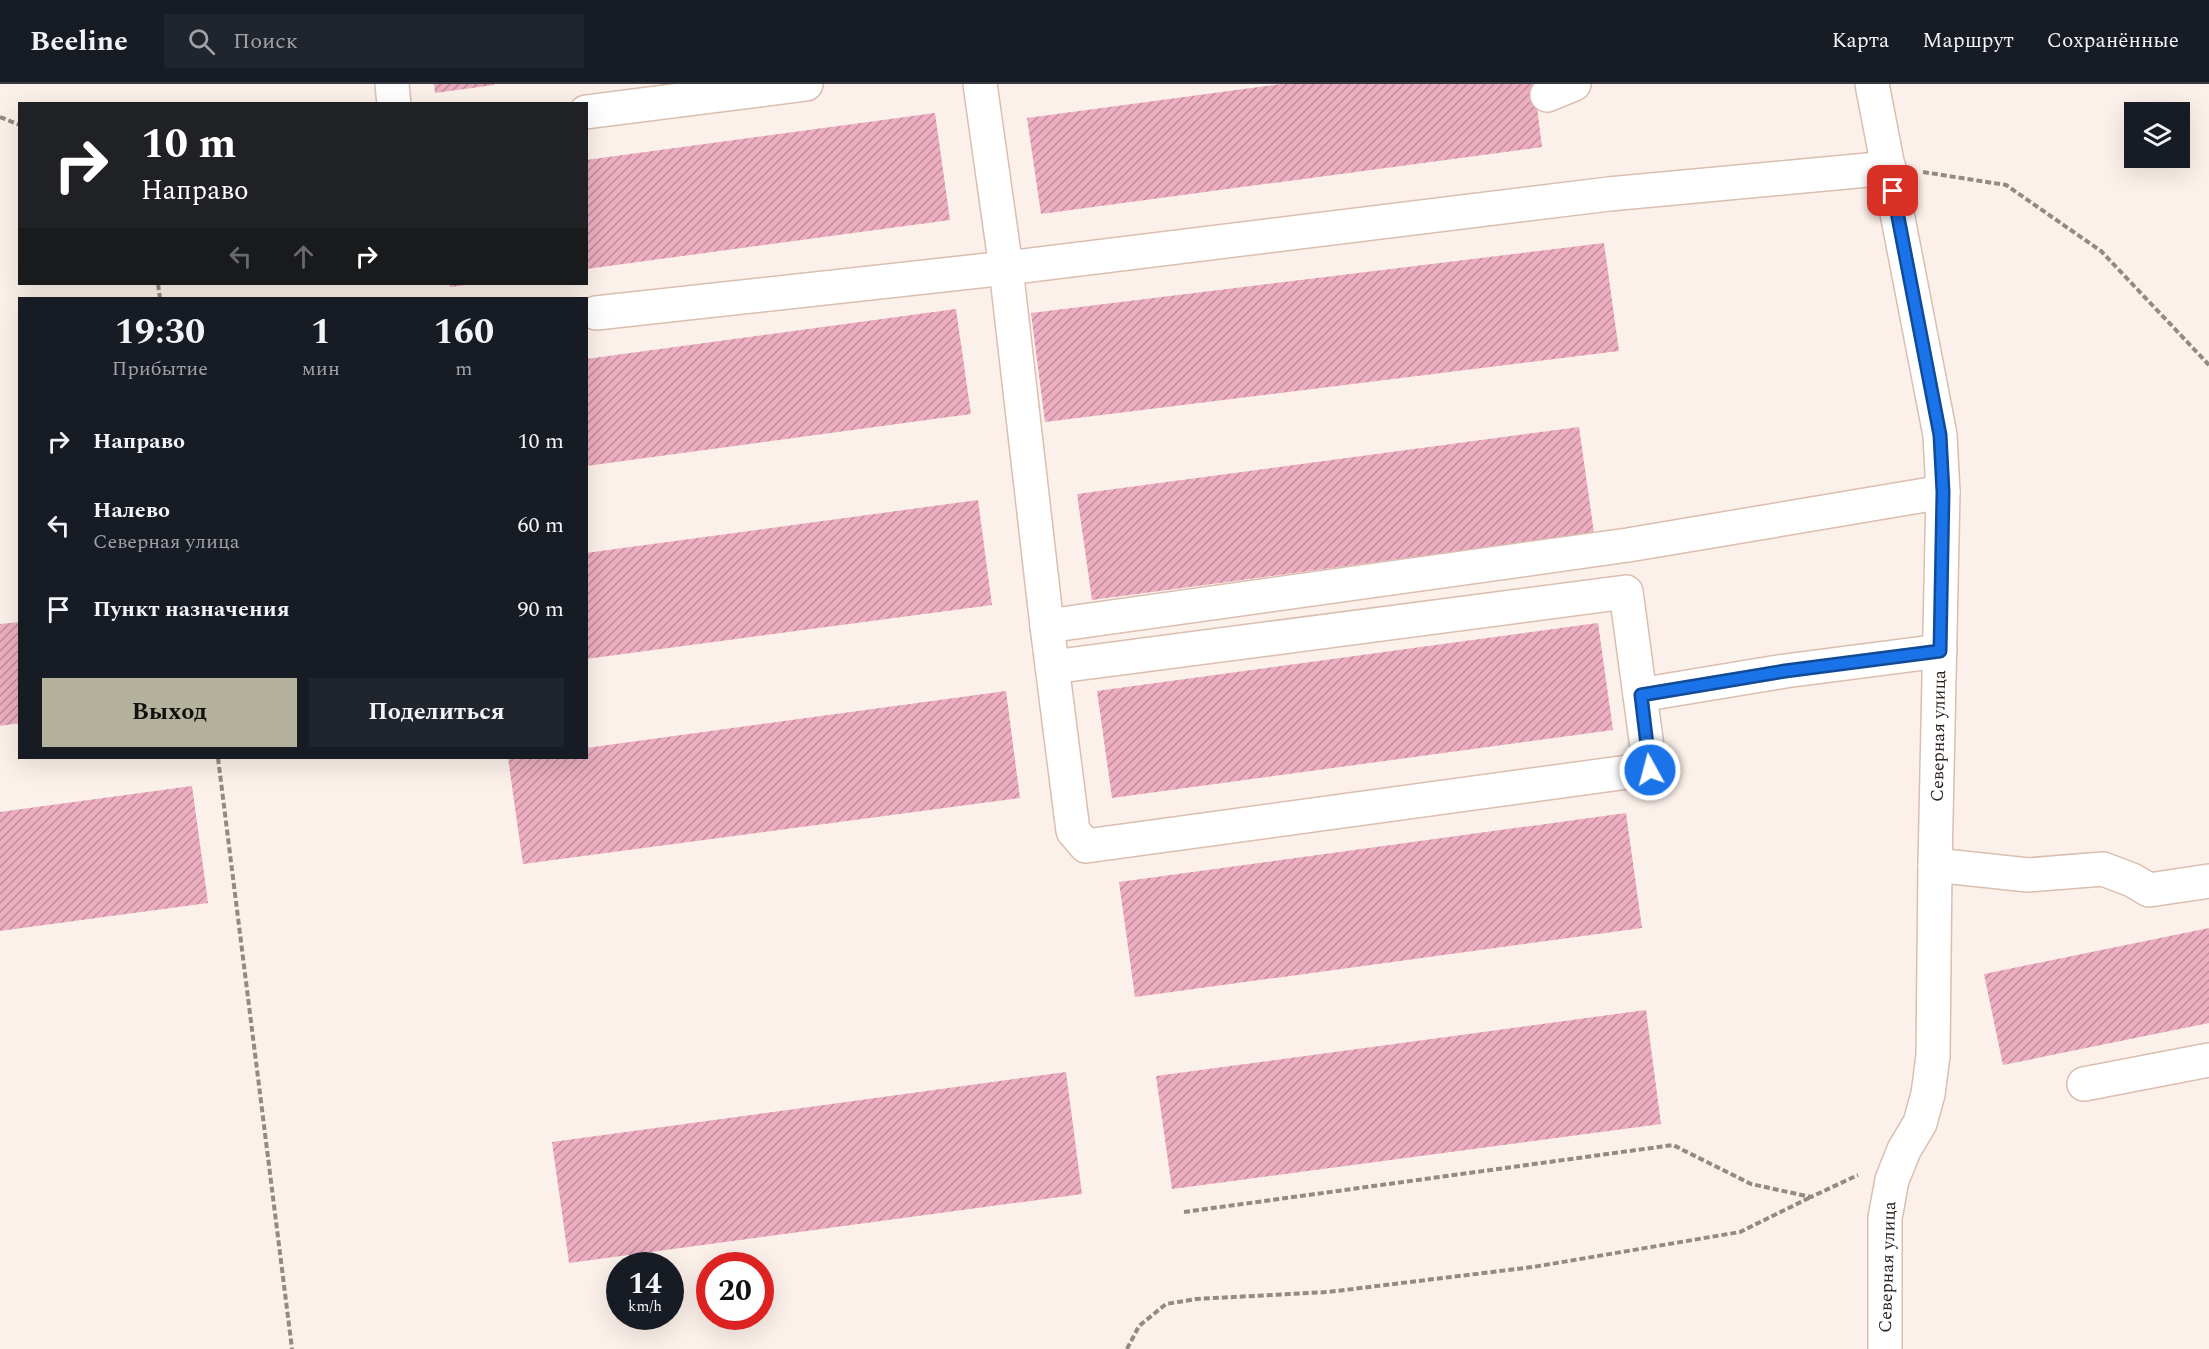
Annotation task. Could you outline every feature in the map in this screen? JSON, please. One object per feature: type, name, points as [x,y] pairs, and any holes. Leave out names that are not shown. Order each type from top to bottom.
[{"type":"street","points":[[392,84],[394,102]]},
{"type":"street","points":[[588,112],[806,84]]},
{"type":"street","points":[[980,84],[1006,268],[1047,626],[1052,667],[1073,831],[1086,846],[1650,770],[1626,592],[1052,667]]},
{"type":"street","name":"Северная улица","points":[[1872,84],[1940,435],[1943,492],[1935,865],[1934,1056],[1928,1094],[1920,1123],[1904,1150],[1892,1180],[1885,1218],[1885,1349]]},
{"type":"street","points":[[596,313],[1006,268],[1609,194],[1889,168]]},
{"type":"street","points":[[1047,626],[1628,545],[1943,492]]},
{"type":"street","points":[[1641,695],[1785,671],[1940,651]]},
{"type":"street","points":[[1935,865],[2028,875],[2103,869],[2132,880],[2149,890],[2209,881]]},
{"type":"street","points":[[2084,1084],[2209,1059]]},
{"type":"path","points":[[0,117],[18,124]]},
{"type":"path","points":[[1889,168],[2006,185],[2101,251],[2209,365]]},
{"type":"path","points":[[218,759],[292,1349]]},
{"type":"path","points":[[1184,1212],[1673,1145],[1751,1184],[1811,1197]]},
{"type":"path","points":[[1127,1349],[1139,1326],[1166,1304],[1196,1299],[1328,1292],[1533,1267],[1740,1232],[1904,1150]]},
{"type":"building","points":[[434,84],[494,84],[494,85],[435,93]]},
{"type":"building","points":[[1281,84],[1534,84],[1542,147],[1041,214],[1027,118]]},
{"type":"building","points":[[935,113],[950,220],[588,269],[588,160]]},
{"type":"building","points":[[1604,243],[1619,351],[1045,422],[1031,313]]},
{"type":"building","points":[[956,309],[971,414],[588,466],[588,359]]},
{"type":"building","points":[[1579,427],[1594,533],[1092,600],[1077,494]]},
{"type":"building","points":[[978,500],[992,605],[588,659],[588,553]]},
{"type":"building","points":[[18,622],[18,723],[0,726],[0,624]]},
{"type":"building","points":[[1598,623],[1613,730],[1112,798],[1097,691]]},
{"type":"building","points":[[1006,691],[1020,798],[523,864],[508,759],[588,759],[588,748]]},
{"type":"building","points":[[192,786],[208,903],[0,931],[0,812]]},
{"type":"building","points":[[1626,813],[1642,928],[1135,997],[1119,882]]},
{"type":"building","points":[[2209,928],[2209,1023],[2003,1065],[1984,974]]},
{"type":"building","points":[[1646,1010],[1661,1124],[1172,1189],[1156,1076]]},
{"type":"building","points":[[1066,1072],[1082,1194],[651,1252],[606,1252],[606,1258],[569,1263],[552,1142]]},
{"type":"route","points":[[1650,770],[1641,695],[1785,671],[1940,651],[1943,492],[1940,435],[1893,191]]}]
